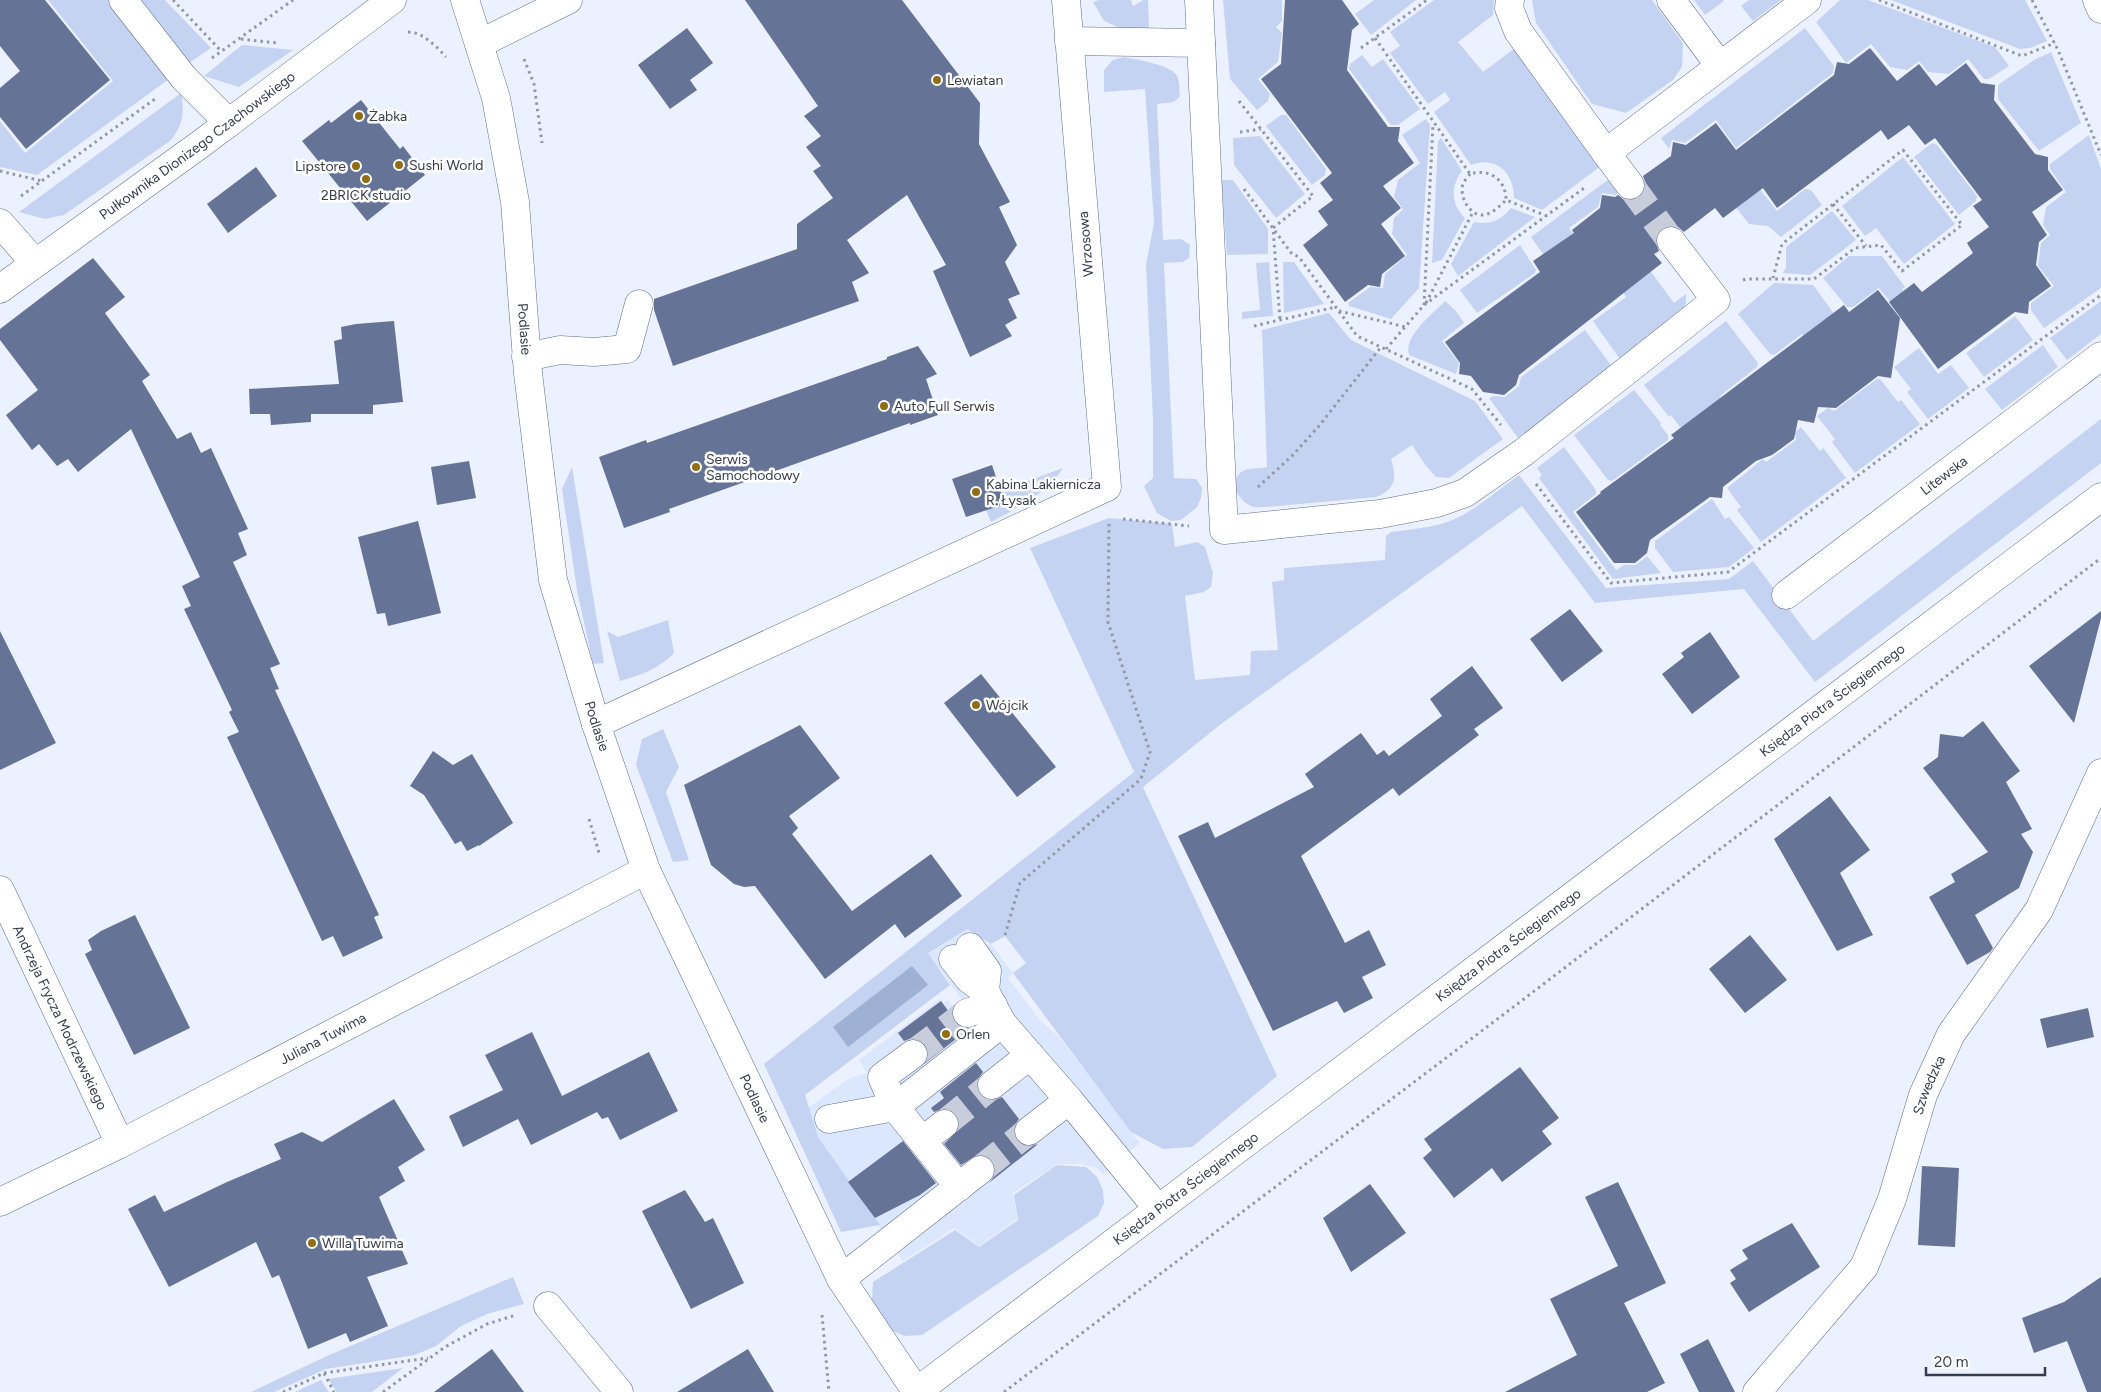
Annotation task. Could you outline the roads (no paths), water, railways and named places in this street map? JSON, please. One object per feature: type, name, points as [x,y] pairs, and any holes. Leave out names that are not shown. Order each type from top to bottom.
[{"type":"street","points":[[123,0],[184,78],[229,123]]},
{"type":"street","name":"Pułkownika Dionizego Czachowskiego","points":[[0,289],[229,123],[392,0]]},
{"type":"street","name":"Podlasie","points":[[465,0],[496,98],[515,202],[526,357],[553,580],[596,724],[646,870],[841,1279],[916,1392]]},
{"type":"street","points":[[479,44],[568,0]]},
{"type":"street","name":"Wrzosowa","points":[[596,724],[1107,487],[1066,0]]},
{"type":"street","points":[[1199,0],[1223,519],[1380,514],[1437,503],[1465,493],[1520,455],[1716,300],[1671,241]]},
{"type":"street","points":[[1510,0],[1509,8],[1518,31],[1630,185]]},
{"type":"street","points":[[1671,0],[1720,66]]},
{"type":"street","points":[[1606,153],[1807,0]]},
{"type":"street","points":[[2097,0],[2101,9]]},
{"type":"street","points":[[1069,41],[1200,43]]},
{"type":"street","points":[[0,223],[36,263]]},
{"type":"street","points":[[526,357],[560,350],[594,352],[628,349],[639,304]]},
{"type":"street","name":"Litewska","points":[[1786,595],[2101,356]]},
{"type":"street","name":"Księdza Piotra Ściegiennego","points":[[916,1392],[2101,497]]},
{"type":"street","name":"Szwedzka","points":[[1757,1392],[1864,1267],[1892,1199],[1923,1095],[1951,1034],[2040,910],[2101,774]]},
{"type":"street","name":"Juliana Tuwima","points":[[0,1202],[120,1144],[646,870]]},
{"type":"street","name":"Andrzeja Frycza Modrzewskiego","points":[[0,890],[120,1144]]},
{"type":"street","points":[[962,953],[969,980],[993,1006],[1030,1055],[1158,1209]]},
{"type":"street","points":[[967,1013],[993,1006]]},
{"type":"street","points":[[829,1119],[894,1108],[993,1006]]},
{"type":"street","points":[[913,1054],[882,1077],[894,1108],[959,1187]]},
{"type":"street","points":[[992,1085],[1030,1055]]},
{"type":"street","points":[[1029,1132],[1069,1100]]},
{"type":"street","points":[[922,1142],[944,1124]]},
{"type":"street","points":[[841,1279],[980,1170]]},
{"type":"street","points":[[548,1306],[618,1392]]},
{"type":"tunnel","points":[[1630,185],[1671,241]]},
{"type":"tunnel","points":[[913,1054],[967,1013]]},
{"type":"tunnel","points":[[944,1124],[992,1085]]},
{"type":"tunnel","points":[[980,1170],[1029,1131]]},
{"type":"place","name":"Lewiatan","points":[[937,80]]},
{"type":"place","name":"Żabka","points":[[359,116]]},
{"type":"place","name":"Sushi World","points":[[399,165]]},
{"type":"place","name":"Lipstore","points":[[356,166]]},
{"type":"place","name":"2BRICK studio","points":[[366,179]]},
{"type":"place","name":"Auto Full Serwis","points":[[884,406]]},
{"type":"place","name":"Serwis Samochodowy","points":[[696,467]]},
{"type":"place","name":"Kabina Lakiernicza R. Łysak","points":[[976,492]]},
{"type":"place","name":"Wójcik","points":[[976,705]]},
{"type":"place","name":"Orlen","points":[[946,1034]]},
{"type":"place","name":"Willa Tuwima","points":[[312,1243]]}]
